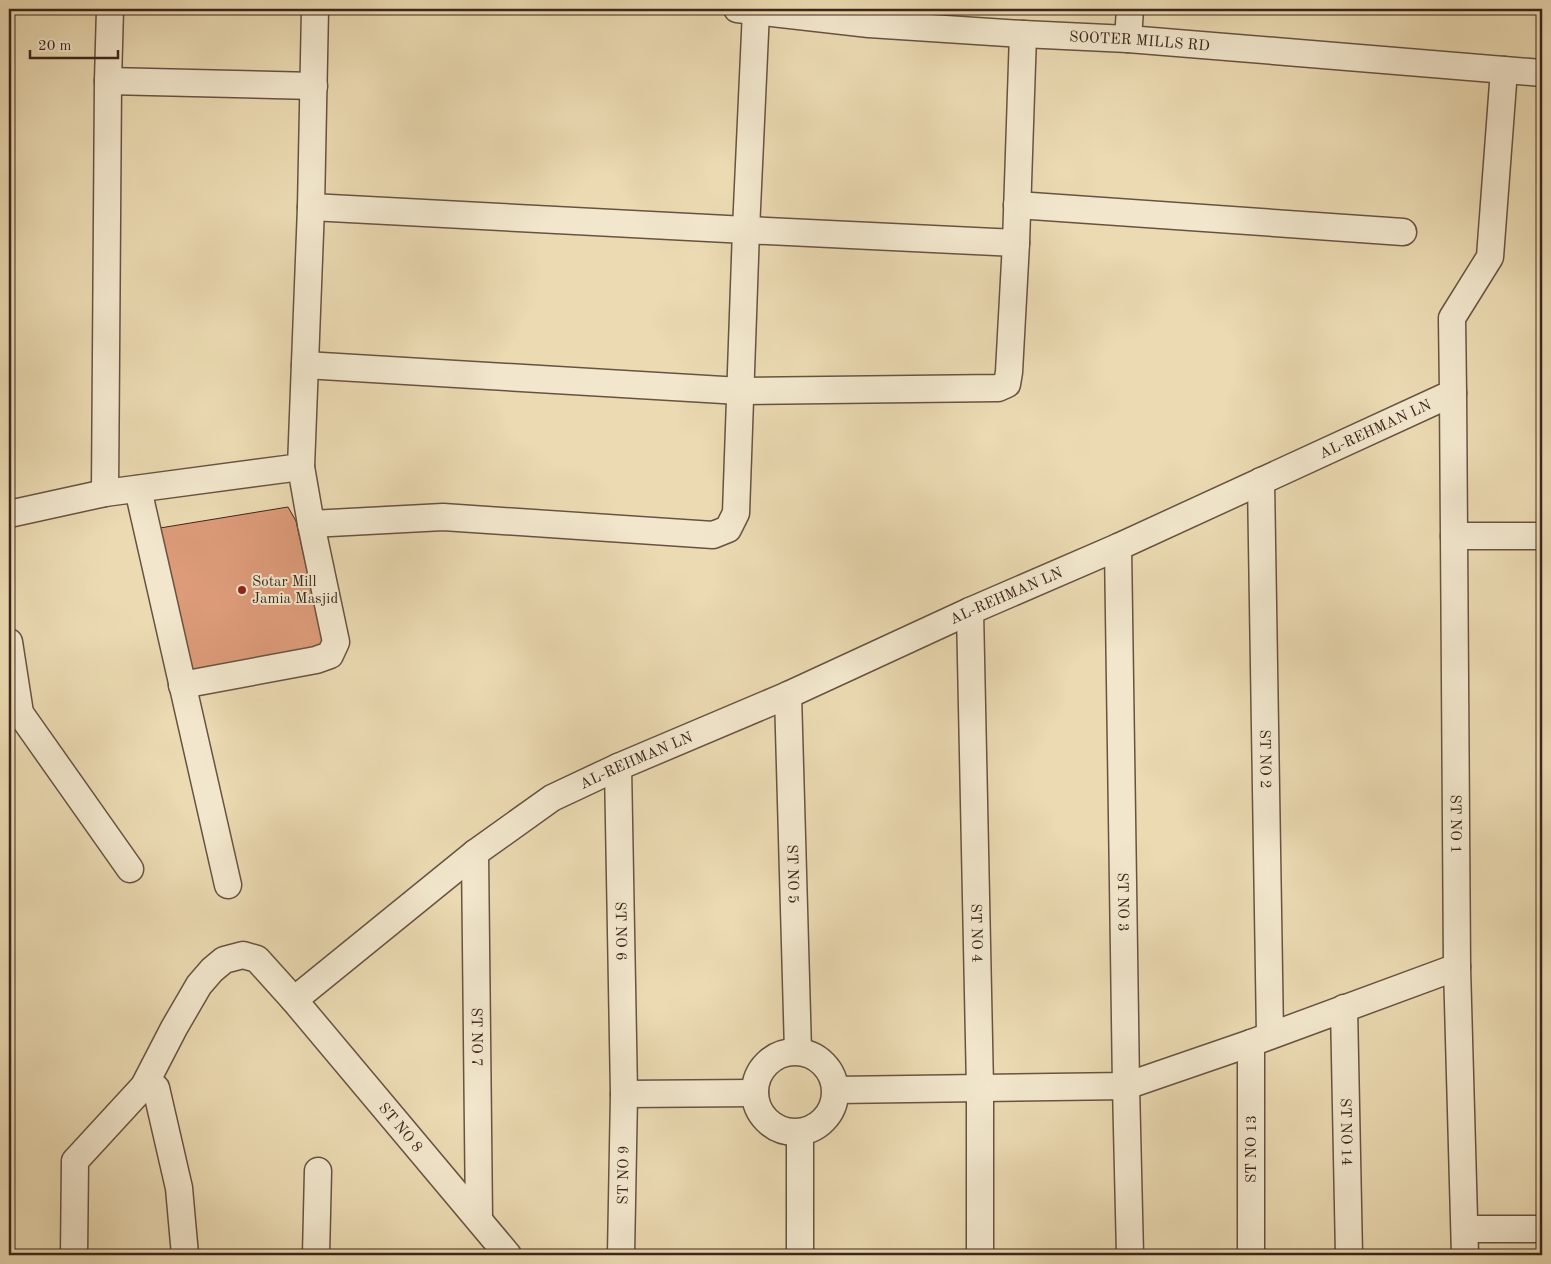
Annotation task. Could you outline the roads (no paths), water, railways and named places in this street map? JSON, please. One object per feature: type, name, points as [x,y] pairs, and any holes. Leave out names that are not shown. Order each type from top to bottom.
[{"type":"street","points":[[105,493],[110,9]]},
{"type":"street","points":[[182,685],[316,660],[330,655],[336,642],[301,467],[311,207],[315,9]]},
{"type":"street","points":[[1128,39],[1130,9]]},
{"type":"street","points":[[311,524],[443,517],[713,535],[728,529],[736,513],[746,230],[747,10]]},
{"type":"street","name":"SOOTER MILLS RD","points":[[747,10],[869,16],[1023,34],[1128,39],[1542,73]]},
{"type":"street","points":[[305,365],[740,391],[998,388],[1007,384],[1016,243],[1023,34]]},
{"type":"street","points":[[1453,393],[1452,318],[1490,257],[1504,70]]},
{"type":"street","points":[[108,81],[314,86]]},
{"type":"street","points":[[1017,205],[1404,232]]},
{"type":"street","points":[[311,207],[1016,243]]},
{"type":"street","name":"AL-REHMAN LN","points":[[294,1000],[474,853],[552,798],[618,767],[788,695],[970,612],[1118,548],[1453,393]]},
{"type":"street","name":"ST NO 1","points":[[1453,393],[1457,967],[1465,1255]]},
{"type":"street","points":[[9,514],[105,493],[301,467]]},
{"type":"street","name":"ST NO 2","points":[[1261,481],[1261,1039]]},
{"type":"street","points":[[138,489],[228,885]]},
{"type":"street","points":[[1454,536],[1542,536]]},
{"type":"street","name":"ST NO 3","points":[[1118,548],[1130,1255]]},
{"type":"street","name":"ST NO 4","points":[[970,612],[980,1088],[980,1255]]},
{"type":"street","points":[[9,642],[20,713],[130,869]]},
{"type":"street","name":"ST NO 5","points":[[788,695],[798,1051]]},
{"type":"street","name":"ST NO 6","points":[[618,767],[624,1094]]},
{"type":"street","name":"ST NO 7","points":[[474,853],[479,1220]]},
{"type":"street","name":"ST NO 8","points":[[74,1255],[74,1161],[144,1086],[199,985],[224,960],[243,955],[257,959],[294,1000],[508,1255]]},
{"type":"street","points":[[836,1090],[1126,1086],[1457,967]]},
{"type":"street","name":"ST NO 14","points":[[1344,1008],[1348,1255]]},
{"type":"street","name":"ST NO 13","points":[[1251,1255],[1261,1039]]},
{"type":"street","points":[[798,1051],[820,1059],[834,1078],[836,1090],[835,1102],[830,1113],[822,1123],[800,1133],[786,1132],[774,1127],[764,1118],[757,1106],[755,1093],[757,1080],[762,1068],[772,1058],[784,1053],[798,1051]]},
{"type":"street","points":[[144,1086],[156,1088],[179,1188],[185,1255]]},
{"type":"street","points":[[624,1094],[755,1093]]},
{"type":"street","name":"ST NO 9","points":[[622,1255],[624,1094]]},
{"type":"street","points":[[800,1133],[800,1255]]},
{"type":"street","points":[[316,1255],[318,1171]]},
{"type":"street","points":[[1465,1229],[1542,1229]]},
{"type":"place","name":"Sotar Mill Jamia Masjid","points":[[242,590]]}]
